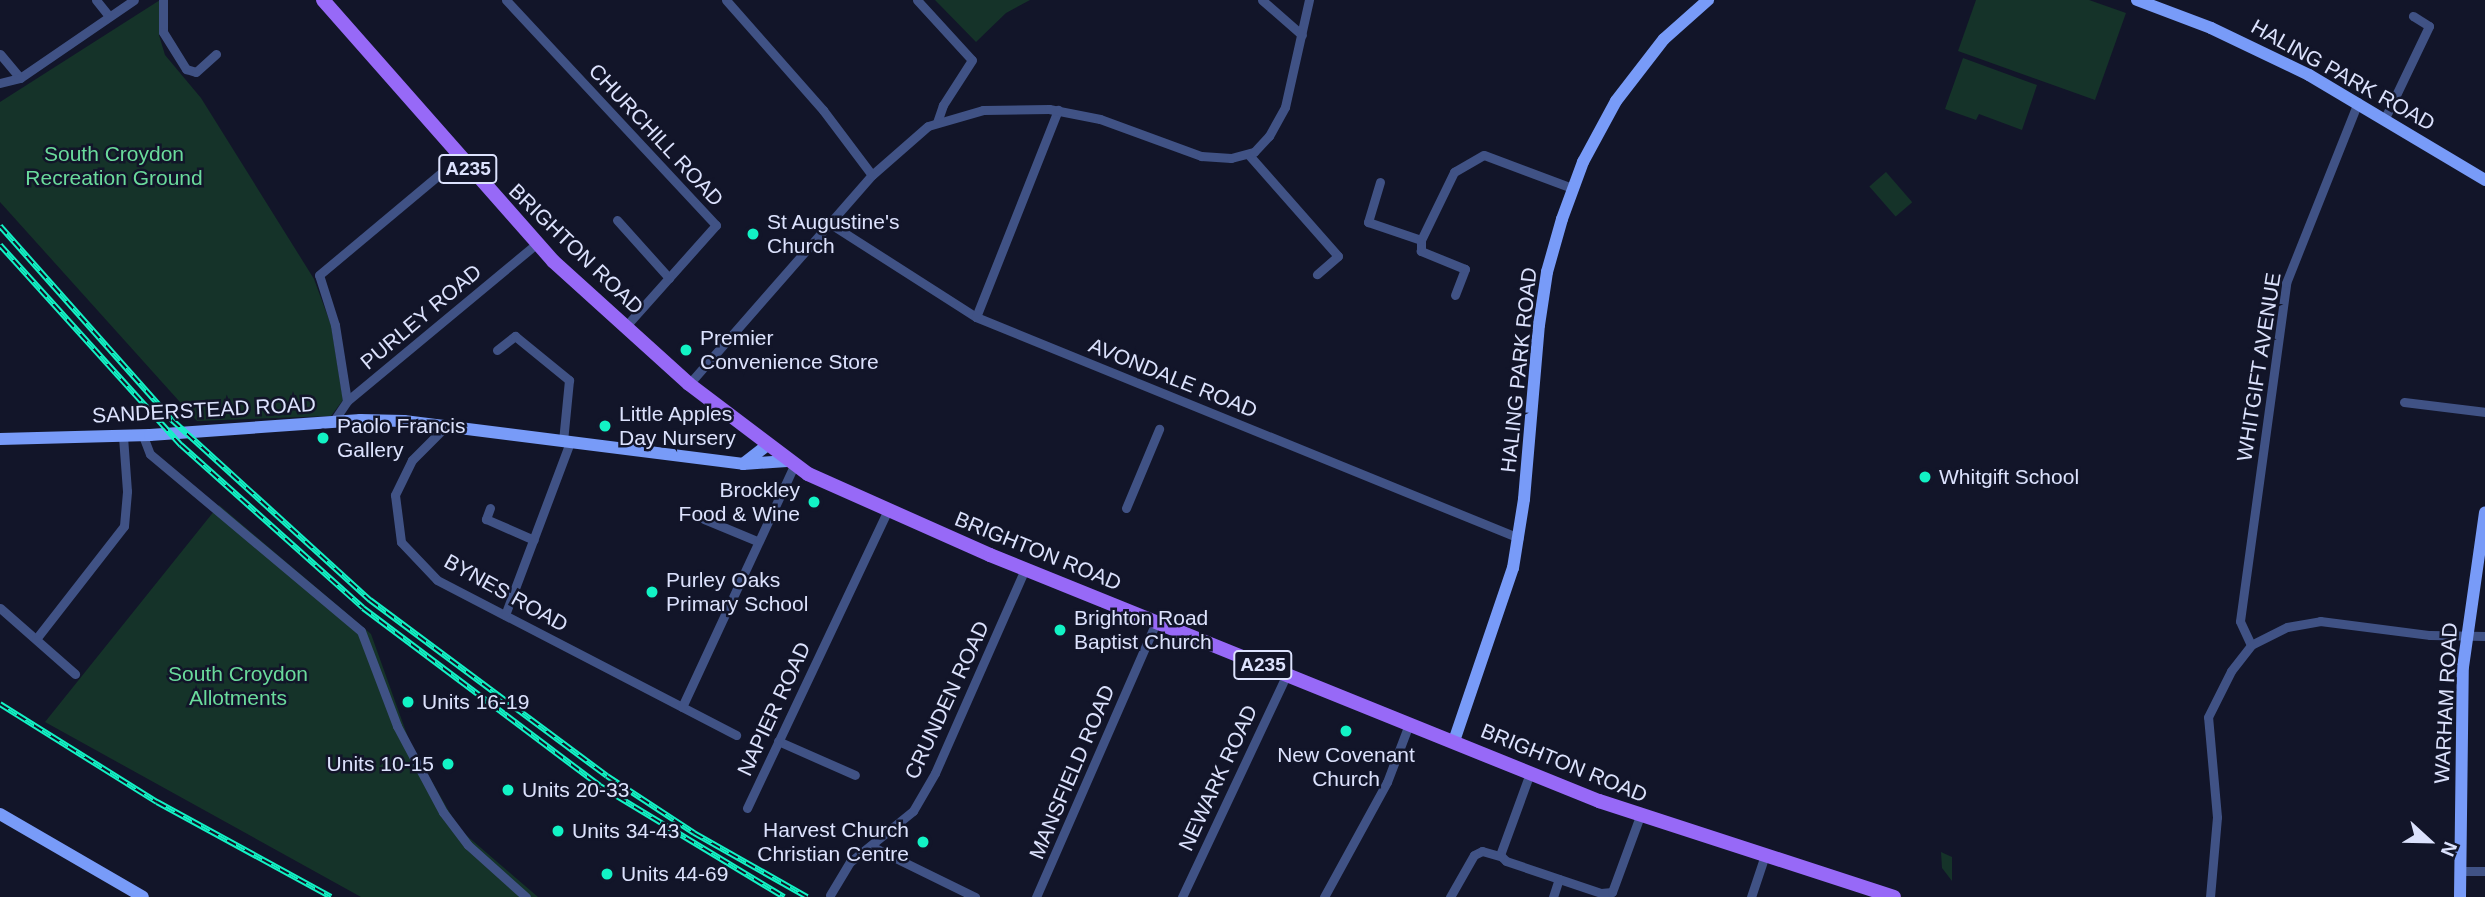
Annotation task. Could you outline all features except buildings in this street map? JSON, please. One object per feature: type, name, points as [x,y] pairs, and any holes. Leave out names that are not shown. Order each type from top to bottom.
[{"type":"main road","name":"BRIGHTON ROAD","points":[[330,2],[459,158],[536,244],[689,384],[790,463],[887,512],[1530,773],[1640,816],[1874,894],[1894,897]]},
{"type":"street","points":[[96,0],[109,16]]},
{"type":"street","points":[[0,83],[20,78],[134,0]]},
{"type":"street","points":[[163,0],[163,32],[186,69],[196,72],[216,54]]},
{"type":"street","name":"CHURCHILL ROAD","points":[[506,0],[716,225],[625,327]]},
{"type":"street","points":[[726,0],[823,110],[872,175]]},
{"type":"street","points":[[917,0],[973,62],[946,99],[937,122]]},
{"type":"street","points":[[1262,0],[1302,34]]},
{"type":"street","points":[[689,384],[872,175],[917,132],[937,122],[983,110],[1058,110],[1108,122],[1201,156],[1248,154],[1263,144],[1280,118],[1309,0]]},
{"type":"street","name":"HALING PARK ROAD","points":[[1454,741],[1510,581],[1518,538],[1546,272],[1572,188],[1604,121],[1627,85],[1664,39],[1708,0]]},
{"type":"street","name":"HALING PARK ROAD","points":[[2137,0],[2240,40],[2358,102],[2485,180]]},
{"type":"street","points":[[2385,118],[2429,26],[2413,16]]},
{"type":"street","points":[[0,54],[20,78]]},
{"type":"street","name":"WHITGIFT AVENUE","points":[[2251,645],[2240,621],[2286,283],[2358,102]]},
{"type":"street","points":[[976,317],[1058,110]]},
{"type":"street","points":[[1248,154],[1338,256],[1317,274]]},
{"type":"street","points":[[1455,295],[1465,269],[1421,251],[1421,240],[1454,172],[1484,155],[1572,188]]},
{"type":"street","points":[[347,401],[335,325],[319,275],[459,158]]},
{"type":"street","points":[[1380,182],[1368,222],[1421,240]]},
{"type":"street","points":[[617,219],[669,278]]},
{"type":"street","name":"AVONDALE ROAD","points":[[829,223],[976,317],[1518,538]]},
{"type":"street","name":"PURLEY ROAD","points":[[333,422],[347,401],[536,244]]},
{"type":"street","points":[[498,350],[515,335],[569,380],[566,441],[534,540],[505,615]]},
{"type":"street","points":[[2404,402],[2485,412]]},
{"type":"street","name":"SANDERSTEAD ROAD","points":[[0,439],[143,436],[333,422],[404,421],[743,464],[790,463]]},
{"type":"street","name":"BYNES ROAD","points":[[445,427],[412,460],[395,495],[401,542],[437,580],[736,735]]},
{"type":"street","points":[[1126,508],[1159,429]]},
{"type":"street","points":[[36,639],[124,526],[127,491],[123,436]]},
{"type":"street","points":[[143,436],[150,454],[361,631],[397,726],[443,812],[468,845],[526,897]]},
{"type":"street","points":[[743,464],[767,444]]},
{"type":"street","points":[[682,707],[790,463]]},
{"type":"street","points":[[490,508],[486,519],[534,540]]},
{"type":"street","name":"NAPIER ROAD","points":[[747,808],[887,512]]},
{"type":"street","name":"WARHAM ROAD","points":[[2460,897],[2466,633],[2485,513]]},
{"type":"street","points":[[705,519],[757,541]]},
{"type":"street","name":"CRUNDEN ROAD","points":[[830,895],[850,862],[913,811],[935,774],[1025,569]]},
{"type":"street","points":[[0,608],[75,674]]},
{"type":"street","points":[[2210,897],[2217,817],[2207,724],[2215,700],[2251,645],[2287,626],[2320,621],[2430,635],[2466,633],[2485,636]]},
{"type":"street","name":"MANSFIELD ROAD","points":[[1036,897],[1156,622]]},
{"type":"street","name":"NEWARK ROAD","points":[[1182,897],[1287,674]]},
{"type":"street","points":[[1324,897],[1387,782],[1409,724]]},
{"type":"street","points":[[778,741],[855,775]]},
{"type":"street","points":[[1500,856],[1530,773]]},
{"type":"street","points":[[0,814],[143,897]]},
{"type":"street","points":[[1450,897],[1471,859],[1482,851],[1559,879],[1612,892],[1640,816]]},
{"type":"street","points":[[871,846],[975,897]]},
{"type":"street","points":[[1751,897],[1764,858]]},
{"type":"street","points":[[2460,871],[2485,871]]},
{"type":"street","points":[[1553,897],[1559,879]]},
{"type":"green space","name":"South Croydon Recreation Ground","points":[[160,0],[159,35],[165,55],[201,98],[314,279],[331,325],[343,400],[331,416],[197,421],[0,202],[0,102]]},
{"type":"green space","points":[[935,0],[1030,0],[1006,13],[976,42]]},
{"type":"green space","points":[[1976,0],[2089,0],[2126,13],[2095,100],[1958,51]]},
{"type":"green space","points":[[1963,58],[2037,85],[2022,130],[1979,114],[1976,120],[1945,109]]},
{"type":"green space","points":[[1886,172],[1912,202],[1896,217],[1869,186]]},
{"type":"green space","name":"South Croydon Allotments","points":[[219,505],[371,634],[410,743],[459,829],[538,897],[361,897],[45,722]]},
{"type":"green space","points":[[1941,852],[1952,857],[1952,881],[1942,868]]},
{"type":"railway","points":[[0,226],[172,420],[370,600],[607,776],[694,833],[807,897]]},
{"type":"railway","points":[[0,245],[181,445],[363,608],[600,786],[784,897]]},
{"type":"railway","points":[[0,704],[157,802],[331,897]]},
{"type":"place","name":"St Augustine's Church","points":[[753,234]]},
{"type":"place","name":"Premier Convenience Store","points":[[686,350]]},
{"type":"place","name":"Little Apples Day Nursery","points":[[605,426]]},
{"type":"place","name":"Paolo Francis Gallery","points":[[323,438]]},
{"type":"place","name":"Whitgift School","points":[[1925,477]]},
{"type":"place","name":"Brockley Food & Wine","points":[[814,502]]},
{"type":"place","name":"Purley Oaks Primary School","points":[[652,592]]},
{"type":"place","name":"Brighton Road Baptist Church","points":[[1060,630]]},
{"type":"place","name":"Units 16-19","points":[[408,702]]},
{"type":"place","name":"New Covenant Church","points":[[1346,731]]},
{"type":"place","name":"Units 10-15","points":[[448,764]]},
{"type":"place","name":"Units 20-33","points":[[508,790]]},
{"type":"place","name":"Units 34-43","points":[[558,831]]},
{"type":"place","name":"Harvest Church Christian Centre","points":[[923,842]]},
{"type":"place","name":"Units 44-69","points":[[607,874]]}]
